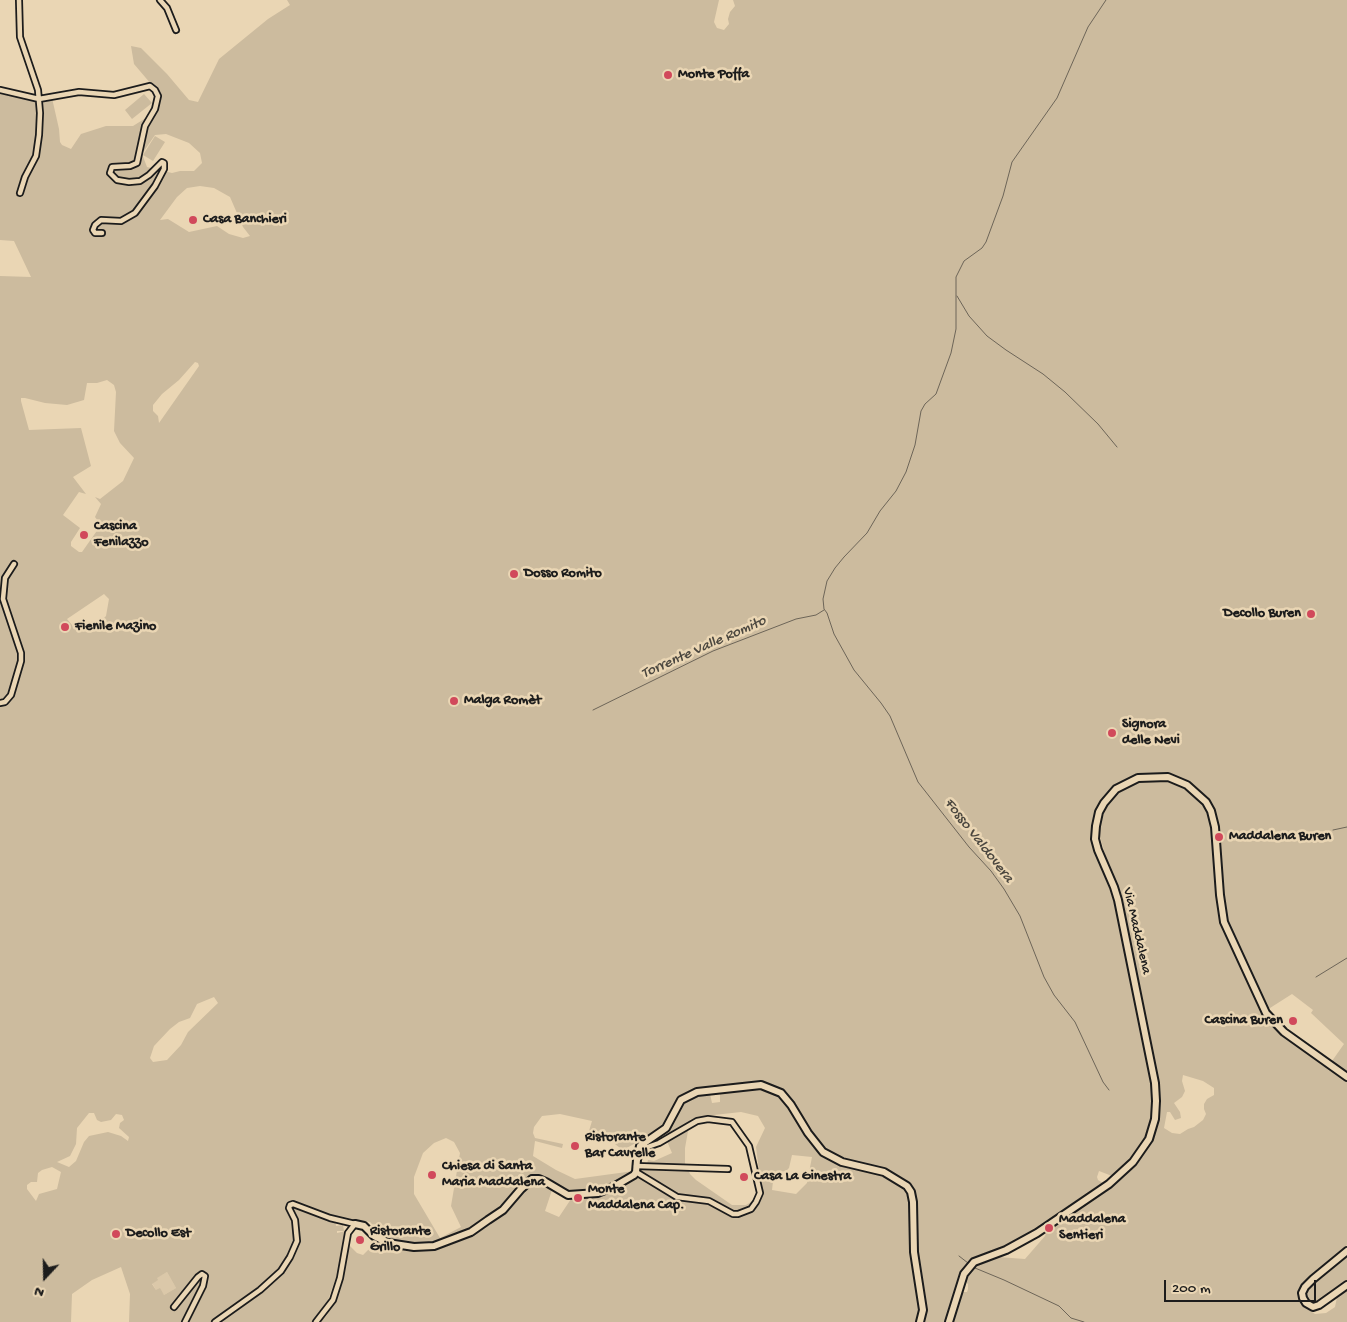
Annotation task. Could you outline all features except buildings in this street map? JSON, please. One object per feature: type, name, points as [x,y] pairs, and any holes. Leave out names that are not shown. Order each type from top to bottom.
[{"type":"street","points":[[19,0],[20,37],[38,90],[40,135],[36,156],[25,177],[20,193]]},
{"type":"street","points":[[160,0],[167,8],[176,30]]},
{"type":"street","points":[[0,90],[39,99],[78,92],[114,95],[150,86],[155,90],[158,96],[155,109],[145,126],[141,153],[137,163],[130,166],[112,167],[110,172],[117,180],[129,182],[140,181],[162,162],[164,163],[164,169],[155,186],[135,213],[121,221],[101,220],[95,225],[93,230],[95,233],[102,233]]},
{"type":"street","points":[[0,703],[5,702],[11,695],[21,661],[19,647],[3,599],[5,578],[14,564]]},
{"type":"street","name":"Via Maddalena","points":[[949,1322],[964,1274],[974,1262],[1006,1250],[1037,1233],[1109,1184],[1133,1162],[1148,1139],[1155,1118],[1155,1082],[1118,900],[1095,839],[1096,826],[1104,802],[1116,789],[1138,778],[1168,777],[1187,785],[1206,802],[1215,827],[1224,922],[1266,1013],[1284,1032],[1347,1077]]},
{"type":"street","points":[[215,1322],[260,1290],[280,1271],[290,1257],[297,1241],[297,1235],[290,1205],[297,1205],[330,1218],[364,1226],[374,1236],[388,1243],[434,1246],[471,1232],[503,1210],[532,1179],[539,1179],[560,1192],[576,1196],[598,1193],[611,1188],[632,1177],[636,1169],[642,1143],[666,1128],[681,1100],[693,1094],[718,1089],[762,1086],[781,1093],[808,1134],[823,1152],[842,1162],[884,1172],[907,1186],[911,1192],[913,1202],[914,1252],[923,1310],[920,1322]]},
{"type":"street","points":[[636,1169],[677,1197],[709,1201],[733,1214],[738,1214],[751,1208],[760,1193],[749,1146],[732,1122],[708,1119],[697,1120],[658,1143],[639,1150]]},
{"type":"street","points":[[636,1169],[728,1169]]},
{"type":"street","points":[[316,1322],[333,1300],[340,1278],[348,1234],[355,1224]]},
{"type":"street","points":[[1347,1251],[1312,1279],[1302,1293],[1303,1298],[1312,1307],[1319,1305],[1347,1285]]},
{"type":"street","points":[[174,1307],[198,1277],[202,1274],[205,1276],[185,1322]]},
{"type":"shaded area","points":[[287,0],[719,0],[714,22],[717,28],[724,30],[729,24],[730,12],[735,6],[733,0],[1347,0],[1347,1074],[1332,1061],[1344,1044],[1311,1013],[1313,1010],[1292,994],[1267,1008],[1229,925],[1223,896],[1222,879],[1220,879],[1219,832],[1214,810],[1208,801],[1189,782],[1179,777],[1155,773],[1138,775],[1112,787],[1102,801],[1093,821],[1092,839],[1094,851],[1112,894],[1154,1084],[1152,1120],[1146,1139],[1129,1163],[1112,1176],[1099,1171],[1098,1180],[1103,1183],[1063,1212],[1029,1235],[998,1251],[973,1259],[962,1273],[947,1322],[921,1322],[926,1307],[916,1252],[915,1193],[911,1184],[875,1167],[836,1156],[821,1145],[780,1090],[767,1083],[759,1082],[688,1091],[678,1100],[662,1128],[625,1149],[589,1131],[592,1121],[560,1114],[542,1116],[534,1127],[533,1133],[535,1138],[563,1144],[562,1148],[535,1141],[533,1156],[556,1170],[575,1179],[634,1171],[607,1187],[593,1192],[573,1193],[533,1177],[501,1209],[477,1226],[433,1245],[414,1245],[388,1241],[375,1234],[373,1225],[370,1222],[365,1221],[360,1224],[335,1219],[336,1226],[343,1225],[344,1231],[337,1231],[337,1233],[346,1231],[339,1269],[328,1300],[312,1322],[129,1322],[130,1294],[121,1267],[92,1280],[72,1294],[71,1322],[0,1322],[0,276],[31,277],[14,241],[0,240],[0,93],[35,101],[52,98],[60,142],[71,149],[81,134],[106,126],[133,126],[149,116],[160,99],[157,88],[151,84],[134,64],[131,46],[141,48],[189,100],[198,102],[219,59],[268,19],[290,5]],"holes":[[[166,134],[189,143],[200,153],[202,163],[194,171],[172,173],[147,167],[142,154],[155,135]],[[200,186],[214,188],[230,197],[243,227],[250,236],[243,238],[229,234],[217,226],[189,232],[168,219],[160,220],[177,197],[187,188]],[[195,362],[198,363],[199,366],[159,423],[158,416],[153,411],[153,405],[162,394],[179,380]],[[107,380],[114,385],[116,392],[114,431],[120,443],[134,458],[123,481],[100,499],[95,497],[101,504],[95,517],[101,525],[82,552],[79,552],[71,546],[71,542],[80,528],[63,515],[79,492],[86,494],[73,477],[91,466],[81,428],[29,430],[21,398],[67,405],[84,400],[87,383]],[[104,594],[109,599],[106,616],[99,623],[89,623],[77,631],[67,619]],[[214,997],[218,1003],[188,1032],[181,1045],[167,1060],[153,1062],[150,1058],[154,1046],[170,1029],[179,1022],[190,1018],[197,1004]],[[89,1113],[94,1113],[97,1120],[101,1122],[111,1120],[116,1114],[122,1115],[124,1120],[120,1123],[119,1128],[129,1137],[128,1141],[121,1136],[108,1132],[89,1136],[84,1142],[76,1161],[69,1167],[57,1162],[70,1156],[76,1144],[77,1128]],[[446,1138],[454,1142],[460,1153],[451,1206],[461,1227],[440,1238],[414,1194],[414,1177],[423,1153],[434,1143]],[[52,1167],[61,1172],[57,1189],[39,1194],[36,1201],[27,1189],[27,1185],[31,1182],[37,1182],[38,1173]],[[167,1272],[176,1288],[164,1295],[160,1288],[156,1290],[152,1284],[158,1280],[157,1278]]]},
{"type":"shaded area","points":[[144,94],[152,103],[132,119],[125,110]]},
{"type":"shaded area","points":[[155,136],[165,142],[153,161],[143,155]]},
{"type":"shaded area","points":[[1152,780],[1171,781],[1181,784],[1203,802],[1209,813],[1214,830],[1219,913],[1223,928],[1260,1008],[1270,1023],[1347,1082],[1347,1245],[1301,1290],[1299,1296],[1303,1306],[1315,1314],[1326,1313],[1335,1307],[1337,1297],[1341,1291],[1347,1288],[1347,1322],[950,1322],[961,1292],[967,1292],[968,1284],[965,1281],[974,1266],[998,1257],[1025,1259],[1045,1236],[1048,1229],[1101,1194],[1125,1175],[1138,1161],[1148,1144],[1158,1114],[1155,1068],[1121,896],[1108,865],[1099,833],[1100,824],[1112,797],[1135,783]],"holes":[[[1183,1075],[1203,1081],[1214,1088],[1214,1095],[1207,1099],[1204,1104],[1206,1114],[1203,1120],[1180,1134],[1172,1133],[1164,1128],[1167,1112],[1170,1112],[1175,1120],[1181,1118],[1180,1112],[1174,1103],[1182,1097],[1185,1091],[1182,1081]]]},
{"type":"shaded area","points":[[764,1089],[777,1093],[791,1110],[811,1143],[833,1161],[879,1173],[905,1187],[911,1197],[912,1234],[910,1252],[918,1287],[920,1313],[918,1322],[320,1322],[327,1315],[334,1301],[343,1273],[348,1244],[357,1253],[363,1255],[378,1240],[418,1249],[445,1246],[471,1234],[530,1184],[538,1182],[552,1190],[545,1211],[559,1217],[571,1199],[598,1196],[640,1177],[659,1188],[660,1183],[642,1172],[642,1167],[646,1168],[648,1160],[654,1161],[672,1153],[664,1134],[684,1102],[695,1096],[710,1094],[712,1103],[720,1102],[720,1093]],"holes":[[[741,1112],[758,1116],[765,1128],[756,1147],[759,1171],[757,1196],[746,1205],[732,1205],[690,1174],[685,1163],[685,1148],[690,1120],[696,1117]],[[792,1155],[812,1157],[807,1183],[796,1194],[772,1190],[774,1173],[786,1171],[789,1168]]]},
{"type":"shaded area","points":[[1347,1256],[1347,1282],[1314,1304],[1309,1302],[1305,1291]]},
{"type":"shaded area","points":[[167,1272],[176,1288],[164,1295],[156,1290],[152,1283],[157,1280],[156,1278]]},
{"type":"waterway","name":"Fosso Valdovera","points":[[1106,0],[1088,27],[1057,98],[1012,162],[1003,196],[986,242],[982,248],[964,261],[956,277],[956,329],[951,353],[936,394],[925,404],[921,411],[915,445],[906,472],[896,491],[880,511],[867,533],[835,568],[827,581],[823,599],[824,609],[834,634],[854,670],[890,716],[918,782],[969,847],[991,871],[1020,916],[1044,977],[1054,995],[1075,1022],[1103,1082],[1109,1090]]},
{"type":"waterway","points":[[957,296],[969,316],[987,336],[1043,374],[1065,392],[1098,424],[1117,447]]},
{"type":"waterway","name":"Torrente Valle Romito","points":[[593,710],[713,651],[796,619],[816,615],[824,610]]},
{"type":"waterway","points":[[1333,830],[1347,827]]},
{"type":"waterway","points":[[1316,977],[1347,958]]},
{"type":"waterway","points":[[959,1256],[968,1263]]},
{"type":"waterway","points":[[975,1268],[1059,1306],[1071,1318],[1084,1322]]},
{"type":"place","name":"Monte Poffa","points":[[668,75]]},
{"type":"place","name":"Casa Banchieri","points":[[193,220]]},
{"type":"place","name":"Cascina Fenilazzo","points":[[84,535]]},
{"type":"place","name":"Dosso Romito","points":[[514,574]]},
{"type":"place","name":"Decollo Buren","points":[[1311,614]]},
{"type":"place","name":"Fienile Mazino","points":[[65,627]]},
{"type":"place","name":"Malga Romèt","points":[[454,701]]},
{"type":"place","name":"Signora delle Nevi","points":[[1112,733]]},
{"type":"place","name":"Maddalena Buren","points":[[1219,837]]},
{"type":"place","name":"Cascina Buren","points":[[1293,1021]]},
{"type":"place","name":"Ristorante Bar Cavrelle","points":[[575,1146]]},
{"type":"place","name":"Chiesa di Santa Maria Maddalena","points":[[432,1175]]},
{"type":"place","name":"Casa La Ginestra","points":[[744,1177]]},
{"type":"place","name":"Monte Maddalena Cap.","points":[[578,1198]]},
{"type":"place","name":"Maddalena Sentieri","points":[[1049,1228]]},
{"type":"place","name":"Decollo Est","points":[[116,1234]]},
{"type":"place","name":"Ristorante Grillo","points":[[360,1240]]}]
